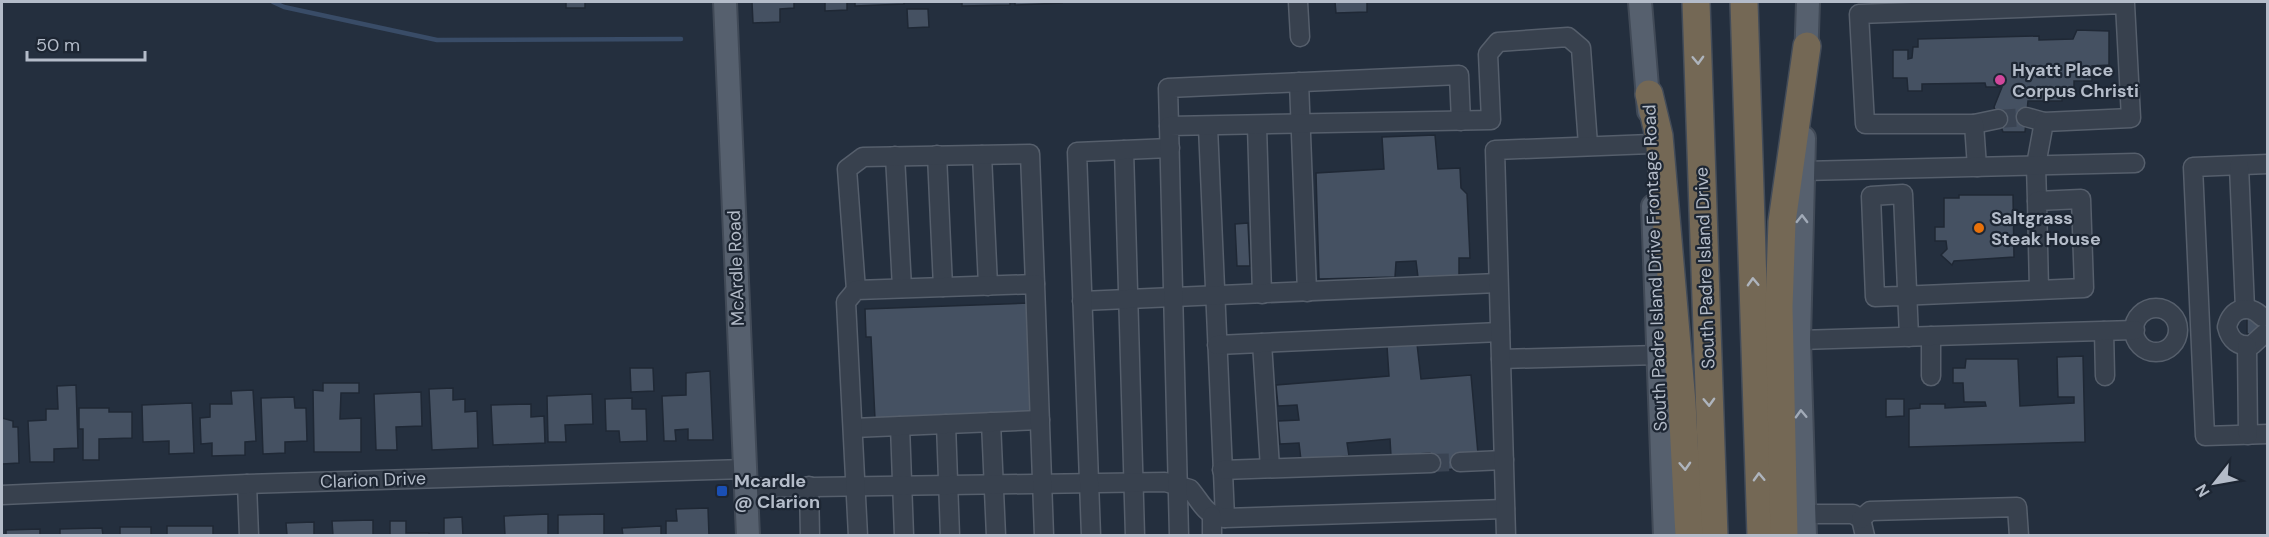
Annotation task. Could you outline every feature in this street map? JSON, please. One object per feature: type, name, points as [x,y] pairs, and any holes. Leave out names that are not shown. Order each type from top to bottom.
[{"type":"highway","name":"South Padre Island Drive","points":[[1696,2],[1714,536]]},
{"type":"highway","points":[[1744,2],[1761,536]]},
{"type":"highway","points":[[1784,536],[1779,307],[1782,222],[1806,46]]},
{"type":"highway","points":[[1649,94],[1659,136],[1682,403],[1689,536]]},
{"type":"main road","name":"McArdle Road","points":[[725,2],[748,536]]},
{"type":"main road","name":"South Padre Island Drive Frontage Road","points":[[1640,2],[1649,94],[1665,536]]},
{"type":"main road","points":[[1805,525],[1799,340],[1808,2]]},
{"type":"street","points":[[1298,2],[1300,37]]},
{"type":"street","points":[[1998,118],[1974,124],[1865,124],[1859,14],[2125,4],[2131,118],[2044,122],[2026,117]]},
{"type":"street","points":[[1506,536],[1495,150],[1491,120],[1488,54],[1498,42],[1568,37],[1581,48],[1588,145]]},
{"type":"street","points":[[1179,536],[1168,88],[1459,75],[1461,121]]},
{"type":"street","points":[[1299,82],[1307,292]]},
{"type":"street","points":[[1169,126],[1491,120]]},
{"type":"street","points":[[2039,290],[2036,165],[2044,122]]},
{"type":"street","points":[[1974,124],[1977,167]]},
{"type":"street","points":[[1257,126],[1262,294]]},
{"type":"street","points":[[1208,127],[1222,470],[1218,517],[1212,536]]},
{"type":"street","points":[[1495,150],[1651,144]]},
{"type":"street","points":[[1091,536],[1077,152],[1170,148]]},
{"type":"street","points":[[1124,150],[1135,536]]},
{"type":"street","points":[[858,536],[846,302],[856,290],[847,169],[863,157],[1030,153],[1044,536]]},
{"type":"street","points":[[982,155],[988,286]]},
{"type":"street","points":[[895,156],[902,288]]},
{"type":"street","points":[[938,156],[943,287]]},
{"type":"street","points":[[1803,171],[2135,163]]},
{"type":"street","points":[[2268,164],[2193,168],[2205,436],[2268,434]]},
{"type":"street","points":[[2239,166],[2245,309]]},
{"type":"street","points":[[1902,168],[1909,337]]},
{"type":"street","points":[[1870,169],[1875,297],[2084,288],[2081,200],[2037,201]]},
{"type":"street","points":[[1871,196],[1903,194]]},
{"type":"street","points":[[1082,301],[1498,283]]},
{"type":"street","points":[[856,290],[1035,284]]},
{"type":"street","points":[[2156,308],[2171,313],[2178,329],[2175,341],[2159,351],[2141,345],[2135,330],[2141,314],[2156,308]]},
{"type":"street","points":[[2245,309],[2254,310],[2263,326],[2257,343],[2247,346],[2232,339],[2227,327],[2233,314],[2245,309]]},
{"type":"street","points":[[2178,329],[2227,327]]},
{"type":"street","points":[[1799,340],[2135,330]]},
{"type":"street","points":[[2104,331],[2105,376]]},
{"type":"street","points":[[1217,345],[1500,333]]},
{"type":"street","points":[[1931,336],[1932,376]]},
{"type":"street","points":[[1262,343],[1270,468]]},
{"type":"street","points":[[2247,346],[2248,435]]},
{"type":"street","points":[[1501,359],[1659,355]]},
{"type":"street","points":[[853,428],[1040,420]]},
{"type":"street","points":[[991,422],[996,536]]},
{"type":"street","points":[[946,424],[950,536]]},
{"type":"street","points":[[900,426],[904,536]]},
{"type":"street","points":[[1460,462],[1504,460]]},
{"type":"street","points":[[1222,470],[1431,463]]},
{"type":"street","name":"Clarion Drive","points":[[2,495],[247,484],[746,478],[808,486],[1133,482],[1178,484]]},
{"type":"street","points":[[247,484],[249,536]]},
{"type":"street","points":[[1178,484],[1190,489],[1203,510],[1218,517],[1505,509]]},
{"type":"street","points":[[808,486],[810,536]]},
{"type":"street","points":[[1805,525],[1852,514],[1863,527],[1870,511],[2017,507],[2019,536]]},
{"type":"building","points":[[566,2],[585,2],[585,8],[566,8]]},
{"type":"building","points":[[752,2],[794,2],[794,8],[780,9],[780,22],[753,23]]},
{"type":"building","points":[[825,2],[847,2],[847,10],[825,11]]},
{"type":"building","points":[[855,2],[904,2],[904,4],[855,6]]},
{"type":"building","points":[[962,2],[1010,2],[1010,5],[962,6]]},
{"type":"building","points":[[1015,2],[1062,2],[1062,3],[1015,5]]},
{"type":"building","points":[[1335,2],[1367,2],[1367,12],[1336,13]]},
{"type":"building","points":[[907,9],[928,9],[929,27],[908,28]]},
{"type":"building","name":"Hyatt Place Corpus Christi","points":[[2077,30],[2109,31],[2109,65],[2092,66],[2092,81],[2074,81],[2074,88],[2062,88],[2062,101],[2028,101],[2025,132],[2003,132],[1994,107],[2002,87],[1986,87],[1985,83],[1922,84],[1922,91],[1908,91],[1907,78],[1893,78],[1893,50],[1908,50],[1908,59],[1912,58],[1913,47],[1918,47],[1918,39],[2039,36],[2039,40],[2073,39]]},
{"type":"building","points":[[1435,135],[1438,169],[1460,168],[1461,188],[1467,194],[1470,258],[1459,258],[1459,276],[1418,277],[1416,261],[1396,262],[1395,277],[1319,279],[1316,173],[1384,169],[1382,137]]},
{"type":"building","points":[[1959,195],[2013,195],[2014,257],[1954,261],[1952,265],[1941,255],[1947,249],[1946,241],[1935,241],[1935,227],[1944,227],[1944,198],[1959,198]]},
{"type":"building","points":[[1248,223],[1250,266],[1237,266],[1235,224]]},
{"type":"building","points":[[1029,303],[1034,413],[875,419],[871,337],[866,337],[865,309]]},
{"type":"building","points":[[2268,317],[2268,334],[2247,334],[2247,318]]},
{"type":"building","points":[[1417,344],[1421,379],[1471,375],[1478,454],[1460,469],[1431,470],[1430,453],[1391,456],[1390,439],[1347,443],[1349,456],[1301,460],[1299,443],[1280,444],[1278,421],[1299,420],[1297,405],[1278,406],[1276,385],[1389,376],[1387,346]]},
{"type":"building","points":[[2083,356],[2085,442],[1909,447],[1909,409],[1920,408],[1920,404],[1945,404],[1945,408],[1986,406],[1985,402],[1964,402],[1963,383],[1953,383],[1953,368],[1965,368],[1966,359],[2018,359],[2020,406],[2074,403],[2074,397],[2058,397],[2057,357]]},
{"type":"building","points":[[630,368],[653,368],[654,391],[631,392]]},
{"type":"building","points":[[710,371],[713,440],[688,440],[688,429],[675,430],[676,441],[664,441],[662,396],[686,395],[686,373]]},
{"type":"building","points":[[323,383],[359,383],[359,393],[341,393],[340,419],[361,418],[361,452],[314,452],[313,390],[323,391]]},
{"type":"building","points":[[76,385],[78,448],[54,449],[54,462],[30,462],[28,421],[46,420],[46,409],[58,409],[57,386]]},
{"type":"building","points":[[453,388],[453,400],[465,399],[465,412],[477,411],[478,448],[432,450],[429,389]]},
{"type":"building","points":[[253,390],[256,441],[245,442],[245,455],[212,456],[212,443],[201,444],[200,418],[210,417],[210,404],[232,404],[231,391]]},
{"type":"building","points":[[421,392],[422,426],[396,427],[397,450],[376,450],[374,394]]},
{"type":"building","points":[[592,394],[593,424],[565,425],[566,442],[548,442],[547,396]]},
{"type":"building","points":[[294,397],[295,408],[306,408],[307,441],[285,442],[285,453],[263,454],[261,398]]},
{"type":"building","points":[[632,398],[632,409],[646,409],[647,441],[620,442],[619,431],[606,431],[605,399]]},
{"type":"building","points":[[1886,399],[1904,399],[1904,416],[1886,417]]},
{"type":"building","points":[[192,403],[194,453],[169,454],[169,441],[143,442],[142,405]]},
{"type":"building","points":[[531,404],[531,417],[544,416],[545,443],[493,445],[491,405]]},
{"type":"building","points":[[79,408],[109,408],[109,412],[132,412],[132,438],[99,439],[99,460],[83,460],[83,429],[79,429]]},
{"type":"building","points":[[2,418],[13,421],[13,427],[18,427],[19,463],[2,464]]},
{"type":"building","points":[[708,508],[709,536],[666,536],[666,521],[677,521],[676,509]]},
{"type":"building","points":[[548,514],[548,536],[505,536],[504,516]]},
{"type":"building","points":[[604,514],[604,536],[558,536],[558,515]]},
{"type":"building","points":[[462,517],[463,536],[444,536],[444,518]]},
{"type":"building","points":[[373,520],[373,536],[333,536],[332,521]]},
{"type":"building","points":[[390,521],[406,521],[406,533],[429,533],[429,536],[390,536]]},
{"type":"building","points":[[314,522],[314,536],[273,536],[287,535],[286,523]]},
{"type":"building","points":[[167,526],[213,526],[213,536],[167,536]]},
{"type":"building","points":[[661,526],[661,536],[623,536],[622,528]]},
{"type":"building","points":[[120,527],[151,527],[151,536],[120,536]]},
{"type":"building","points":[[102,528],[103,536],[60,536],[60,529]]},
{"type":"building","points":[[40,529],[40,536],[6,536],[6,530]]},
{"type":"waterway","points":[[273,2],[284,7],[437,40],[681,39]]},
{"type":"tunnel","points":[[1998,119],[2026,117]]},
{"type":"tunnel","points":[[1431,463],[1460,462]]},
{"type":"place","name":"Hyatt Place Corpus Christi","points":[[2000,80]]},
{"type":"place","name":"Saltgrass Steak House","points":[[1979,228]]},
{"type":"place","name":"Mcardle @ Clarion","points":[[722,491]]}]
